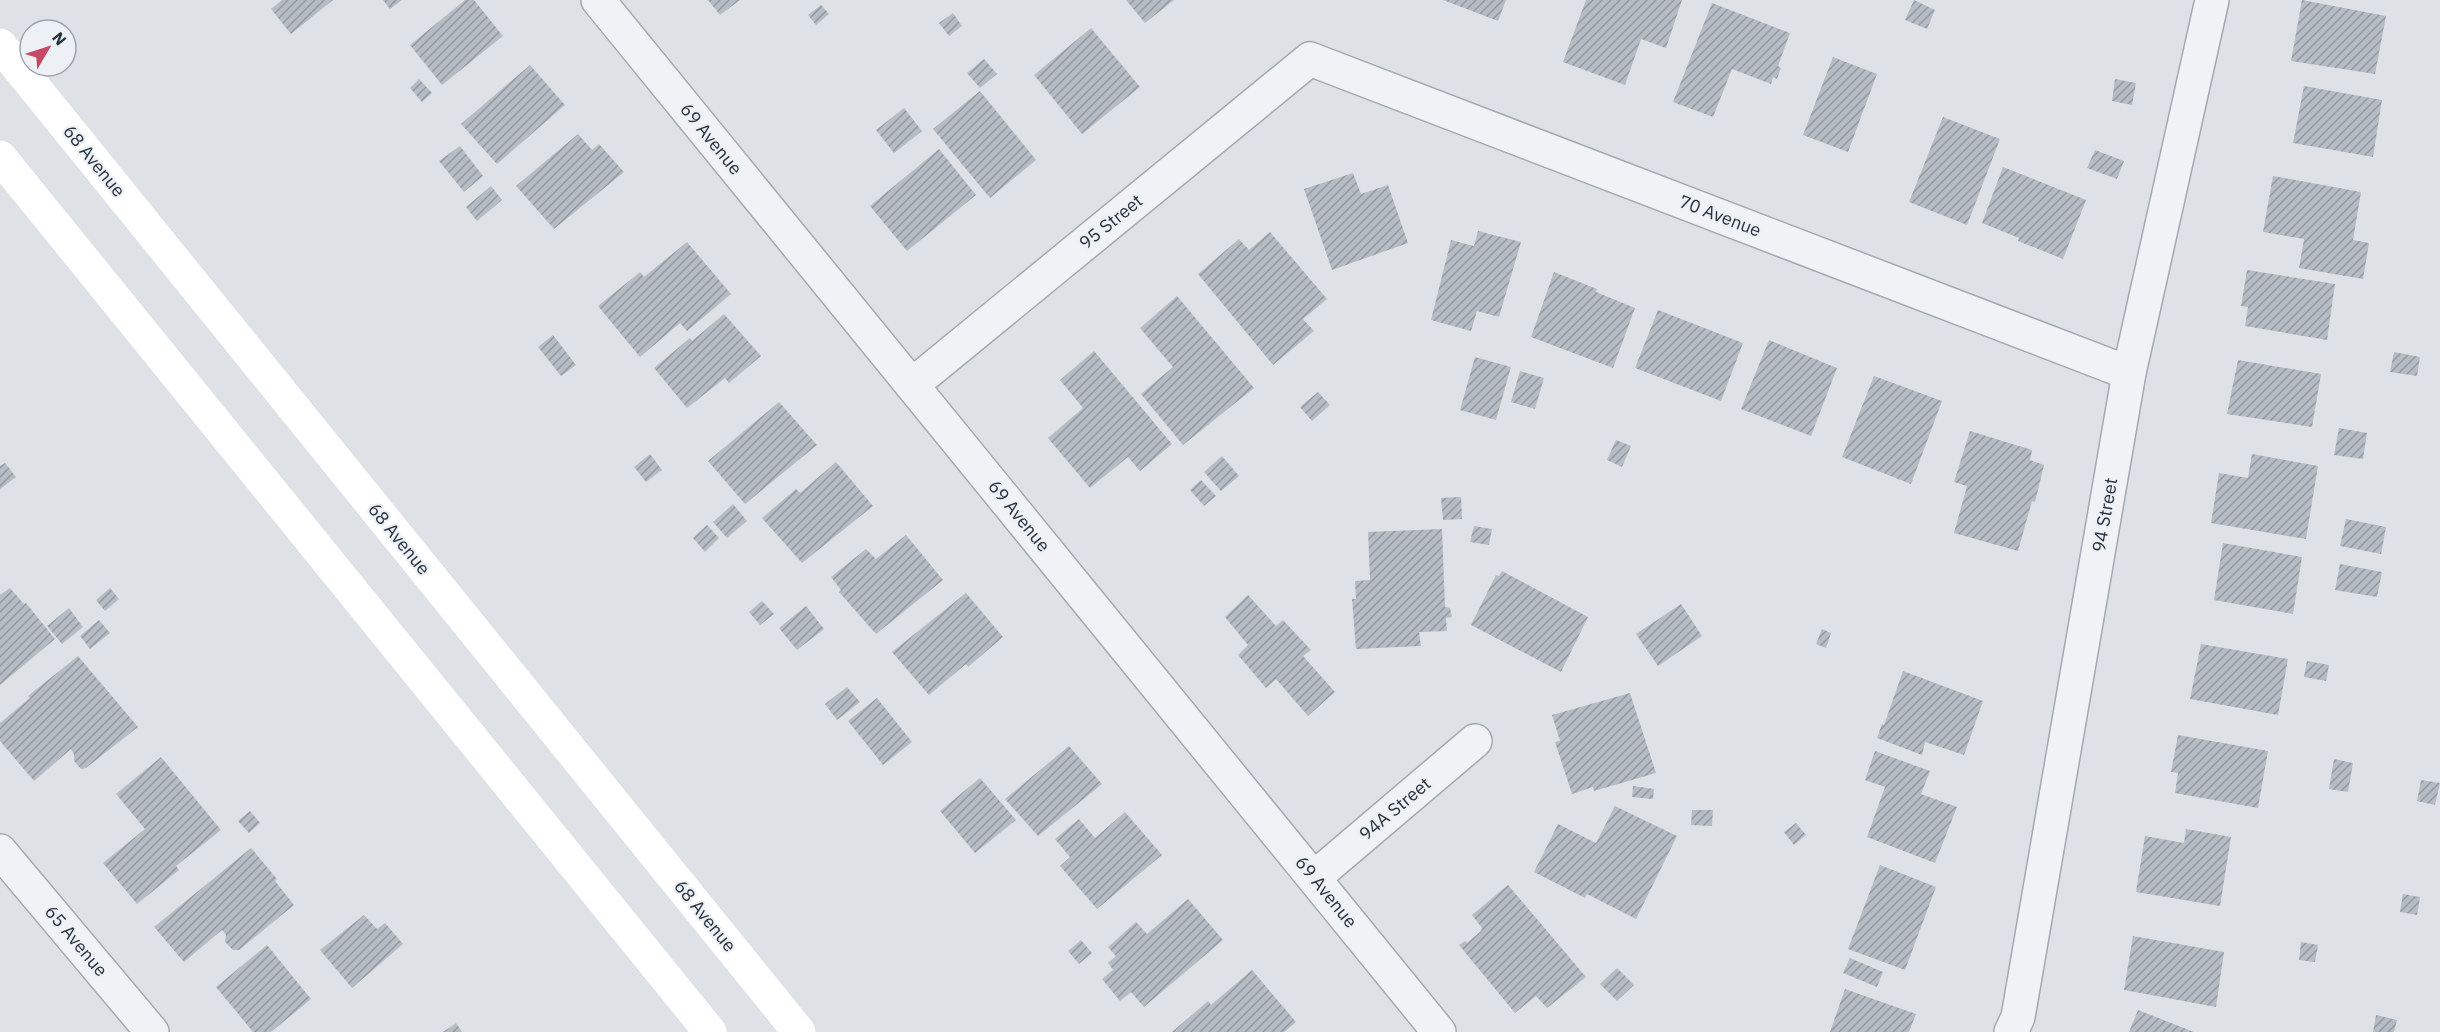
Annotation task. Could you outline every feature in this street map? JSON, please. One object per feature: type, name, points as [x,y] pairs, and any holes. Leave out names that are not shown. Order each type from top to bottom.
[{"type":"main road","name":"68 Avenue","points":[[0,45],[799,1032]]},
{"type":"main road","points":[[0,157],[710,1032]]},
{"type":"street","name":"69 Avenue","points":[[598,0],[1439,1032]]},
{"type":"street","name":"94 Street","points":[[2011,1032],[2018,1017],[2129,373],[2212,0]]},
{"type":"street","name":"95 Street","points":[[912,385],[1310,59]]},
{"type":"street","name":"70 Avenue","points":[[1310,59],[2129,373]]},
{"type":"street","name":"94A Street","points":[[1315,878],[1475,741]]},
{"type":"street","name":"65 Avenue","points":[[0,851],[152,1032]]},
{"type":"building","points":[[282,0],[333,0],[291,34],[271,9]]},
{"type":"building","points":[[383,0],[402,0],[390,9]]},
{"type":"building","points":[[465,0],[474,0],[503,36],[442,85],[410,45]]},
{"type":"building","points":[[708,0],[740,0],[720,15]]},
{"type":"building","points":[[1126,0],[1174,0],[1145,23]]},
{"type":"building","points":[[1443,0],[1506,0],[1498,21]]},
{"type":"building","points":[[1586,0],[1682,0],[1666,48],[1641,39],[1625,85],[1563,62]]},
{"type":"building","points":[[1914,0],[1935,10],[1927,29],[1905,20]]},
{"type":"building","points":[[2302,0],[2386,16],[2375,74],[2291,61]]},
{"type":"building","points":[[1712,3],[1790,33],[1778,66],[1781,68],[1777,79],[1773,77],[1771,84],[1732,69],[1713,117],[1673,102]]},
{"type":"building","points":[[821,5],[829,14],[816,25],[808,15]]},
{"type":"building","points":[[953,13],[962,26],[949,36],[939,23]]},
{"type":"building","points":[[1091,28],[1140,87],[1082,134],[1034,75]]},
{"type":"building","points":[[1833,57],[1877,74],[1848,152],[1803,135]]},
{"type":"building","points":[[984,59],[997,74],[980,88],[967,73]]},
{"type":"building","points":[[530,65],[565,105],[497,164],[461,124]]},
{"type":"building","points":[[419,79],[432,93],[422,102],[410,88]]},
{"type":"building","points":[[2115,79],[2136,83],[2132,105],[2112,101]]},
{"type":"building","points":[[2304,86],[2382,100],[2373,157],[2293,143]]},
{"type":"building","points":[[980,91],[1036,160],[990,198],[933,129]]},
{"type":"building","points":[[904,108],[922,131],[894,153],[876,130]]},
{"type":"building","points":[[1943,117],[2000,139],[1967,225],[1909,202]]},
{"type":"building","points":[[578,134],[592,150],[599,144],[624,172],[554,229],[516,186]]},
{"type":"building","points":[[460,146],[483,176],[464,192],[439,161]]},
{"type":"building","points":[[939,149],[976,195],[907,251],[870,206]]},
{"type":"building","points":[[2095,150],[2124,161],[2117,179],[2087,168]]},
{"type":"building","points":[[2003,167],[2086,200],[2063,259],[2018,241],[2019,238],[1982,223]]},
{"type":"building","points":[[1353,173],[1361,194],[1388,185],[1408,243],[1332,270],[1304,189]]},
{"type":"building","points":[[2273,176],[2361,192],[2353,240],[2369,243],[2363,279],[2299,268],[2304,239],[2263,232]]},
{"type":"building","points":[[491,186],[502,200],[477,221],[466,207]]},
{"type":"building","points":[[1478,231],[1521,242],[1499,317],[1477,311],[1471,331],[1431,320],[1451,240],[1474,246]]},
{"type":"building","points":[[1270,232],[1327,299],[1303,319],[1314,331],[1273,365],[1198,274],[1239,239],[1249,250]]},
{"type":"building","points":[[687,242],[731,294],[687,331],[680,323],[640,357],[598,306],[640,272],[644,277]]},
{"type":"building","points":[[2247,270],[2335,284],[2327,340],[2245,326],[2248,307],[2241,306]]},
{"type":"building","points":[[1554,272],[1597,289],[1596,292],[1635,308],[1613,368],[1531,337]]},
{"type":"building","points":[[1177,296],[1254,388],[1183,445],[1141,394],[1173,367],[1140,328]]},
{"type":"building","points":[[1658,310],[1743,343],[1721,401],[1635,368]]},
{"type":"building","points":[[724,314],[761,356],[729,383],[725,378],[687,408],[654,368],[690,338],[692,341]]},
{"type":"building","points":[[553,335],[576,365],[561,376],[538,347]]},
{"type":"building","points":[[1769,340],[1837,368],[1811,436],[1741,409]]},
{"type":"building","points":[[1094,351],[1172,444],[1140,471],[1128,457],[1090,488],[1048,438],[1083,408],[1060,380]]},
{"type":"building","points":[[2394,352],[2420,357],[2417,376],[2390,372]]},
{"type":"building","points":[[1475,357],[1511,367],[1496,420],[1460,410]]},
{"type":"building","points":[[2238,360],[2321,374],[2312,427],[2227,414]]},
{"type":"building","points":[[1520,371],[1544,378],[1535,409],[1511,402]]},
{"type":"building","points":[[1874,376],[1942,401],[1911,484],[1842,457]]},
{"type":"building","points":[[1318,392],[1330,405],[1312,421],[1300,407]]},
{"type":"building","points":[[779,402],[817,445],[745,504],[708,461]]},
{"type":"building","points":[[2339,428],[2367,433],[2363,459],[2334,455]]},
{"type":"building","points":[[1970,431],[2032,450],[2030,460],[2044,465],[2035,502],[2032,501],[2018,551],[1954,533],[1967,486],[1954,482]]},
{"type":"building","points":[[1616,440],[1631,446],[1622,467],[1607,460]]},
{"type":"building","points":[[650,454],[662,470],[646,482],[634,467]]},
{"type":"building","points":[[2252,454],[2318,466],[2306,539],[2211,523],[2219,473],[2248,478]]},
{"type":"building","points":[[1222,456],[1239,476],[1221,491],[1204,472]]},
{"type":"building","points":[[836,462],[873,506],[802,563],[762,518],[796,489],[800,493]]},
{"type":"building","points":[[5,463],[16,477],[0,489],[0,466]]},
{"type":"building","points":[[1201,480],[1216,496],[1204,506],[1190,490]]},
{"type":"building","points":[[1461,497],[1462,519],[1443,520],[1441,498]]},
{"type":"building","points":[[733,504],[747,521],[727,538],[713,522]]},
{"type":"building","points":[[2346,519],[2386,527],[2381,554],[2340,546]]},
{"type":"building","points":[[707,525],[719,538],[705,552],[693,538]]},
{"type":"building","points":[[1474,526],[1492,529],[1489,545],[1470,542]]},
{"type":"building","points":[[1442,529],[1445,607],[1450,608],[1452,617],[1446,618],[1447,631],[1419,632],[1421,646],[1356,649],[1352,599],[1356,599],[1355,581],[1370,580],[1368,532]]},
{"type":"building","points":[[906,535],[943,580],[876,634],[839,592],[841,590],[831,577],[866,549],[876,559]]},
{"type":"building","points":[[2223,543],[2302,557],[2293,614],[2214,600]]},
{"type":"building","points":[[2340,564],[2382,572],[2377,597],[2335,590]]},
{"type":"building","points":[[1502,571],[1588,617],[1561,672],[1471,625],[1496,575],[1499,576]]},
{"type":"building","points":[[10,588],[24,604],[26,603],[55,639],[0,685],[0,595]]},
{"type":"building","points":[[110,588],[119,599],[105,611],[96,600]]},
{"type":"building","points":[[966,593],[1003,637],[968,667],[966,664],[929,695],[892,652]]},
{"type":"building","points":[[1248,595],[1276,626],[1283,620],[1311,650],[1303,656],[1335,692],[1308,716],[1276,679],[1266,688],[1238,655],[1248,645],[1225,617]]},
{"type":"building","points":[[762,601],[774,614],[760,625],[749,612]]},
{"type":"building","points":[[1681,604],[1702,636],[1658,666],[1636,634]]},
{"type":"building","points":[[806,606],[824,629],[797,650],[779,628]]},
{"type":"building","points":[[69,608],[83,627],[62,644],[47,626]]},
{"type":"building","points":[[99,620],[110,633],[90,649],[80,636]]},
{"type":"building","points":[[1822,629],[1831,633],[1826,648],[1816,644]]},
{"type":"building","points":[[2201,644],[2288,659],[2278,715],[2190,699]]},
{"type":"building","points":[[78,656],[138,727],[86,768],[81,769],[74,761],[71,749],[34,781],[0,741],[0,723],[30,698],[28,696]]},
{"type":"building","points":[[2307,661],[2329,665],[2326,681],[2304,677]]},
{"type":"building","points":[[1903,671],[1983,701],[1964,755],[1925,742],[1922,755],[1877,738],[1882,724],[1884,725]]},
{"type":"building","points":[[847,687],[860,702],[837,720],[825,704]]},
{"type":"building","points":[[1630,693],[1656,773],[1594,791],[1593,787],[1572,794],[1555,742],[1560,741],[1552,715]]},
{"type":"building","points":[[877,698],[912,742],[883,765],[848,721]]},
{"type":"building","points":[[2178,735],[2268,751],[2258,808],[2175,793],[2178,773],[2171,772]]},
{"type":"building","points":[[1069,746],[1102,784],[1038,836],[1005,799]]},
{"type":"building","points":[[1875,751],[1930,771],[1921,794],[1957,807],[1935,863],[1867,837],[1885,787],[1865,780]]},
{"type":"building","points":[[161,757],[221,830],[176,866],[179,870],[137,904],[103,863],[145,829],[116,794]]},
{"type":"building","points":[[2334,759],[2353,763],[2348,792],[2329,789]]},
{"type":"building","points":[[980,778],[1016,820],[975,853],[940,811]]},
{"type":"building","points":[[2421,780],[2440,783],[2435,805],[2417,801]]},
{"type":"building","points":[[1633,786],[1654,789],[1653,799],[1632,797]]},
{"type":"building","points":[[1615,806],[1677,836],[1636,919],[1587,894],[1585,898],[1534,872],[1558,824],[1596,843]]},
{"type":"building","points":[[1692,810],[1713,810],[1712,826],[1691,825]]},
{"type":"building","points":[[250,811],[260,823],[249,833],[238,821]]},
{"type":"building","points":[[1125,812],[1162,855],[1097,909],[1060,866],[1070,857],[1055,839],[1079,819],[1095,838]]},
{"type":"building","points":[[1796,823],[1806,835],[1794,845],[1784,832]]},
{"type":"building","points":[[2186,829],[2231,837],[2220,906],[2136,892],[2145,836],[2184,843]]},
{"type":"building","points":[[251,848],[277,879],[275,881],[294,905],[239,950],[233,950],[225,942],[226,935],[222,930],[184,962],[154,927]]},
{"type":"building","points":[[1880,865],[1936,887],[1905,970],[1848,949]]},
{"type":"building","points":[[1508,885],[1586,977],[1547,1008],[1536,996],[1515,1013],[1459,945],[1465,941],[1467,943],[1481,931],[1482,928],[1472,915]]},
{"type":"building","points":[[2403,894],[2420,897],[2417,915],[2400,912]]},
{"type":"building","points":[[1188,899],[1223,940],[1144,1007],[1131,992],[1120,1001],[1102,979],[1113,970],[1108,963],[1116,956],[1108,947],[1136,922],[1147,934]]},
{"type":"building","points":[[364,915],[377,929],[385,923],[403,944],[352,988],[320,950]]},
{"type":"building","points":[[2133,936],[2224,952],[2216,1007],[2124,990]]},
{"type":"building","points":[[1081,940],[1092,953],[1079,964],[1068,951]]},
{"type":"building","points":[[2301,942],[2318,945],[2315,962],[2299,960]]},
{"type":"building","points":[[267,945],[311,999],[271,1032],[253,1032],[216,987]]},
{"type":"building","points":[[1850,958],[1883,972],[1877,987],[1843,973]]},
{"type":"building","points":[[1617,968],[1634,985],[1617,1001],[1600,984]]},
{"type":"building","points":[[1252,970],[1296,1022],[1284,1032],[1172,1032],[1208,1001],[1211,1005]]},
{"type":"building","points":[[1845,989],[1916,1014],[1909,1032],[1830,1032]]},
{"type":"building","points":[[2138,1010],[2194,1032],[2129,1032]]},
{"type":"building","points":[[2376,1015],[2397,1020],[2394,1032],[2373,1032]]},
{"type":"building","points":[[456,1023],[462,1032],[443,1032]]}]
